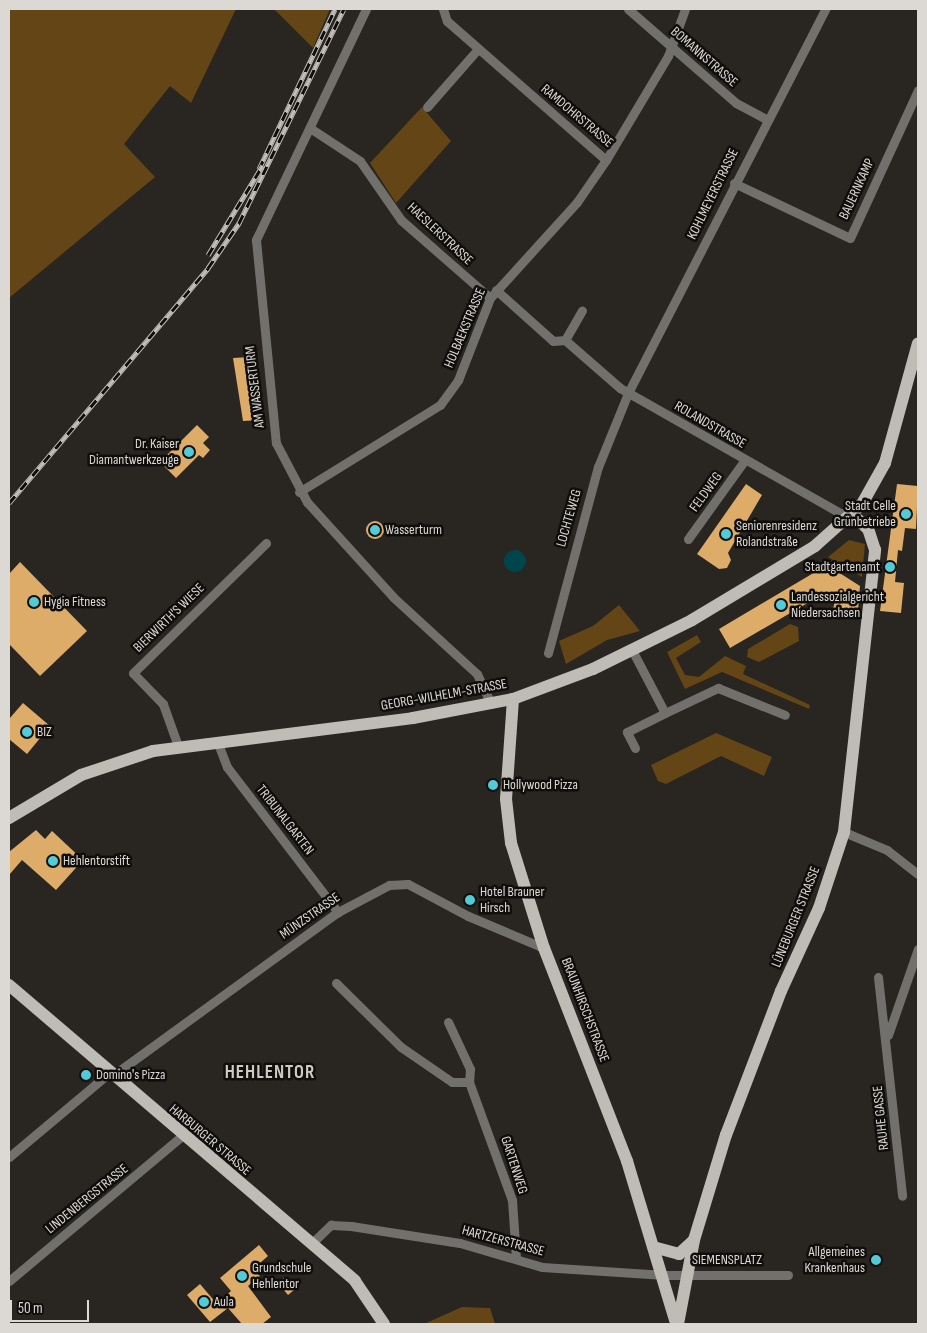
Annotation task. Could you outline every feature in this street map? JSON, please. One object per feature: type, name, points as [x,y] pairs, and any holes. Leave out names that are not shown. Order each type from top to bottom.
[{"type":"main road","name":"GEORG-WILHELM-STRASSE","points":[[9,818],[81,775],[178,746],[491,704],[513,699],[632,650],[754,584],[815,546],[853,515],[885,463],[918,343]]},
{"type":"main road","name":"LÜNEBURGER STRASSE","points":[[677,1324],[694,1240],[738,1101],[819,908],[844,832],[875,550],[868,529],[853,515]]},
{"type":"main road","name":"BRAUNHIRSCHSTRASSE","points":[[513,699],[507,819],[544,948],[657,1248],[677,1324]]},
{"type":"main road","name":"HARBURGER STRASSE","points":[[9,985],[182,1136],[363,1289],[384,1324]]},
{"type":"main road","points":[[657,1248],[679,1254],[694,1240]]},
{"type":"street","name":"AM WASSERTURM","points":[[366,9],[256,248],[276,442],[299,492],[364,568],[477,674],[491,704]]},
{"type":"street","name":"BOMANNSTRASSE","points":[[628,9],[736,103],[766,119]]},
{"type":"street","name":"RAMDOHRSTRASSE","points":[[443,12],[478,48],[606,160],[672,47],[685,9]]},
{"type":"street","name":"KOHLMEYERSTRASSE","points":[[628,393],[766,119],[825,9]]},
{"type":"street","points":[[427,108],[478,48]]},
{"type":"street","name":"BAUERNKAMP","points":[[734,183],[850,238],[918,90]]},
{"type":"street","name":"HAESLERSTRASSE","points":[[310,128],[360,161],[401,220],[490,298]]},
{"type":"street","name":"HOLBAEKSTRASSE","points":[[299,492],[440,405],[458,380],[490,298],[577,202],[606,160]]},
{"type":"street","name":"ROLANDSTRASSE","points":[[496,290],[554,341],[565,340],[628,393],[744,461],[840,513],[853,515]]},
{"type":"street","points":[[565,340],[582,311]]},
{"type":"street","name":"LOCHTEWEG","points":[[548,654],[598,467],[628,393]]},
{"type":"street","name":"FELDWEG","points":[[688,539],[744,461]]},
{"type":"street","name":"BIERWIRTH'S WIESE","points":[[178,746],[163,704],[133,673],[266,543]]},
{"type":"street","points":[[632,650],[665,713]]},
{"type":"street","points":[[635,748],[627,732],[718,688],[785,715]]},
{"type":"street","name":"TRIBUNALGARTEN","points":[[217,741],[227,767],[338,912]]},
{"type":"street","points":[[844,832],[887,850],[918,874]]},
{"type":"street","name":"MÜNZSTRASSE","points":[[9,1157],[111,1074],[338,912],[377,889],[408,884],[468,916],[544,948]]},
{"type":"street","name":"RAUHE GASSE","points":[[887,1038],[918,949]]},
{"type":"street","name":"RAUHE GASSE","points":[[878,977],[887,1038],[902,1196]]},
{"type":"street","points":[[336,983],[401,1047],[452,1082],[469,1082]]},
{"type":"street","name":"GARTENWEG","points":[[448,1022],[470,1069],[469,1082],[512,1200],[516,1259]]},
{"type":"street","name":"LINDENBERGSTRASSE","points":[[9,1281],[182,1136]]},
{"type":"street","name":"HARTZERSTRASSE","points":[[311,1244],[331,1225],[351,1226],[460,1243],[542,1267],[665,1275]]},
{"type":"street","name":"SIEMENSPLATZ","points":[[665,1275],[686,1273],[788,1275]]},
{"type":"shaded area","points":[[9,9],[236,9],[191,103],[170,86],[124,144],[155,177],[9,298]]},
{"type":"shaded area","points":[[274,9],[330,9],[313,48]]},
{"type":"shaded area","points":[[422,107],[451,141],[396,203],[370,163]]},
{"type":"shaded area","points":[[849,540],[865,544],[862,577],[828,557]]},
{"type":"shaded area","points":[[619,605],[640,631],[607,640],[566,664],[559,641],[593,626]]},
{"type":"shaded area","points":[[790,624],[798,627],[799,641],[759,662],[747,657],[748,649]]},
{"type":"shaded area","points":[[697,635],[701,642],[676,658],[685,675],[699,677],[725,656],[746,666],[743,674],[810,705],[809,709],[722,672],[685,689],[667,652]]},
{"type":"shaded area","points":[[716,733],[772,757],[764,776],[721,756],[666,784],[658,781],[651,765]]},
{"type":"shaded area","points":[[462,1307],[490,1308],[495,1324],[424,1324]]},
{"type":"water","points":[[515,550],[525,557],[526,561],[519,571],[515,572],[505,565],[504,561],[511,551]]},
{"type":"building","points":[[250,357],[258,420],[243,421],[233,358]]},
{"type":"building","name":"Dr. Kaiser Diamantwerkzeuge","points":[[197,425],[209,437],[203,443],[210,450],[203,458],[199,455],[176,478],[160,462]]},
{"type":"building","name":"Seniorenresidenz Rolandstraße","points":[[746,484],[762,495],[728,553],[731,560],[727,568],[719,569],[697,554]]},
{"type":"building","points":[[897,484],[918,486],[916,529],[905,528],[902,551],[898,550],[895,582],[904,583],[901,613],[880,611]]},
{"type":"building","name":"Wasserturm","points":[[375,521],[381,524],[384,530],[381,536],[375,539],[369,536],[366,530],[369,524]]},
{"type":"building","name":"Hygia Fitness","points":[[20,562],[87,631],[40,676],[9,644],[9,574]]},
{"type":"building","name":"Landessozialgericht Niedersachsen","points":[[827,565],[860,586],[858,611],[833,609],[835,601],[823,594],[730,648],[719,629]]},
{"type":"building","name":"BIZ","points":[[23,703],[50,726],[27,754],[9,739],[9,719]]},
{"type":"building","name":"Hehlentorstift","points":[[36,830],[45,839],[52,831],[83,860],[56,890],[22,860],[9,875],[9,852]]},
{"type":"building","points":[[259,1245],[268,1256],[253,1269],[260,1276],[248,1286],[271,1317],[262,1324],[242,1324],[228,1308],[210,1322],[187,1295],[200,1284],[217,1304],[231,1291],[220,1278]]},
{"type":"building","points":[[284,1278],[294,1290],[288,1295],[278,1283]]},
{"type":"railway","points":[[259,169],[335,9]]},
{"type":"railway","points":[[9,503],[208,268],[239,223],[344,9]]},
{"type":"railway","points":[[208,255],[263,165]]},
{"type":"place","name":"Dr. Kaiser Diamantwerkzeuge","points":[[189,452]]},
{"type":"place","name":"Stadt Celle Grünbetriebe","points":[[906,514]]},
{"type":"place","name":"Wasserturm","points":[[375,530]]},
{"type":"place","name":"Seniorenresidenz Rolandstraße","points":[[726,534]]},
{"type":"place","name":"Stadtgartenamt","points":[[890,567]]},
{"type":"place","name":"Hygia Fitness","points":[[34,602]]},
{"type":"place","name":"Landessozialgericht Niedersachsen","points":[[781,605]]},
{"type":"place","name":"BIZ","points":[[27,732]]},
{"type":"place","name":"Hollywood Pizza","points":[[493,785]]},
{"type":"place","name":"Hehlentorstift","points":[[53,861]]},
{"type":"place","name":"Hotel Brauner Hirsch","points":[[470,900]]},
{"type":"place","name":"Domino's Pizza","points":[[86,1075]]},
{"type":"place","name":"Allgemeines Krankenhaus","points":[[876,1260]]},
{"type":"place","name":"Grundschule Hehlentor","points":[[242,1276]]},
{"type":"place","name":"Aula","points":[[204,1302]]},
{"type":"district","name":"HEHLENTOR","points":[[270,1073]]}]
